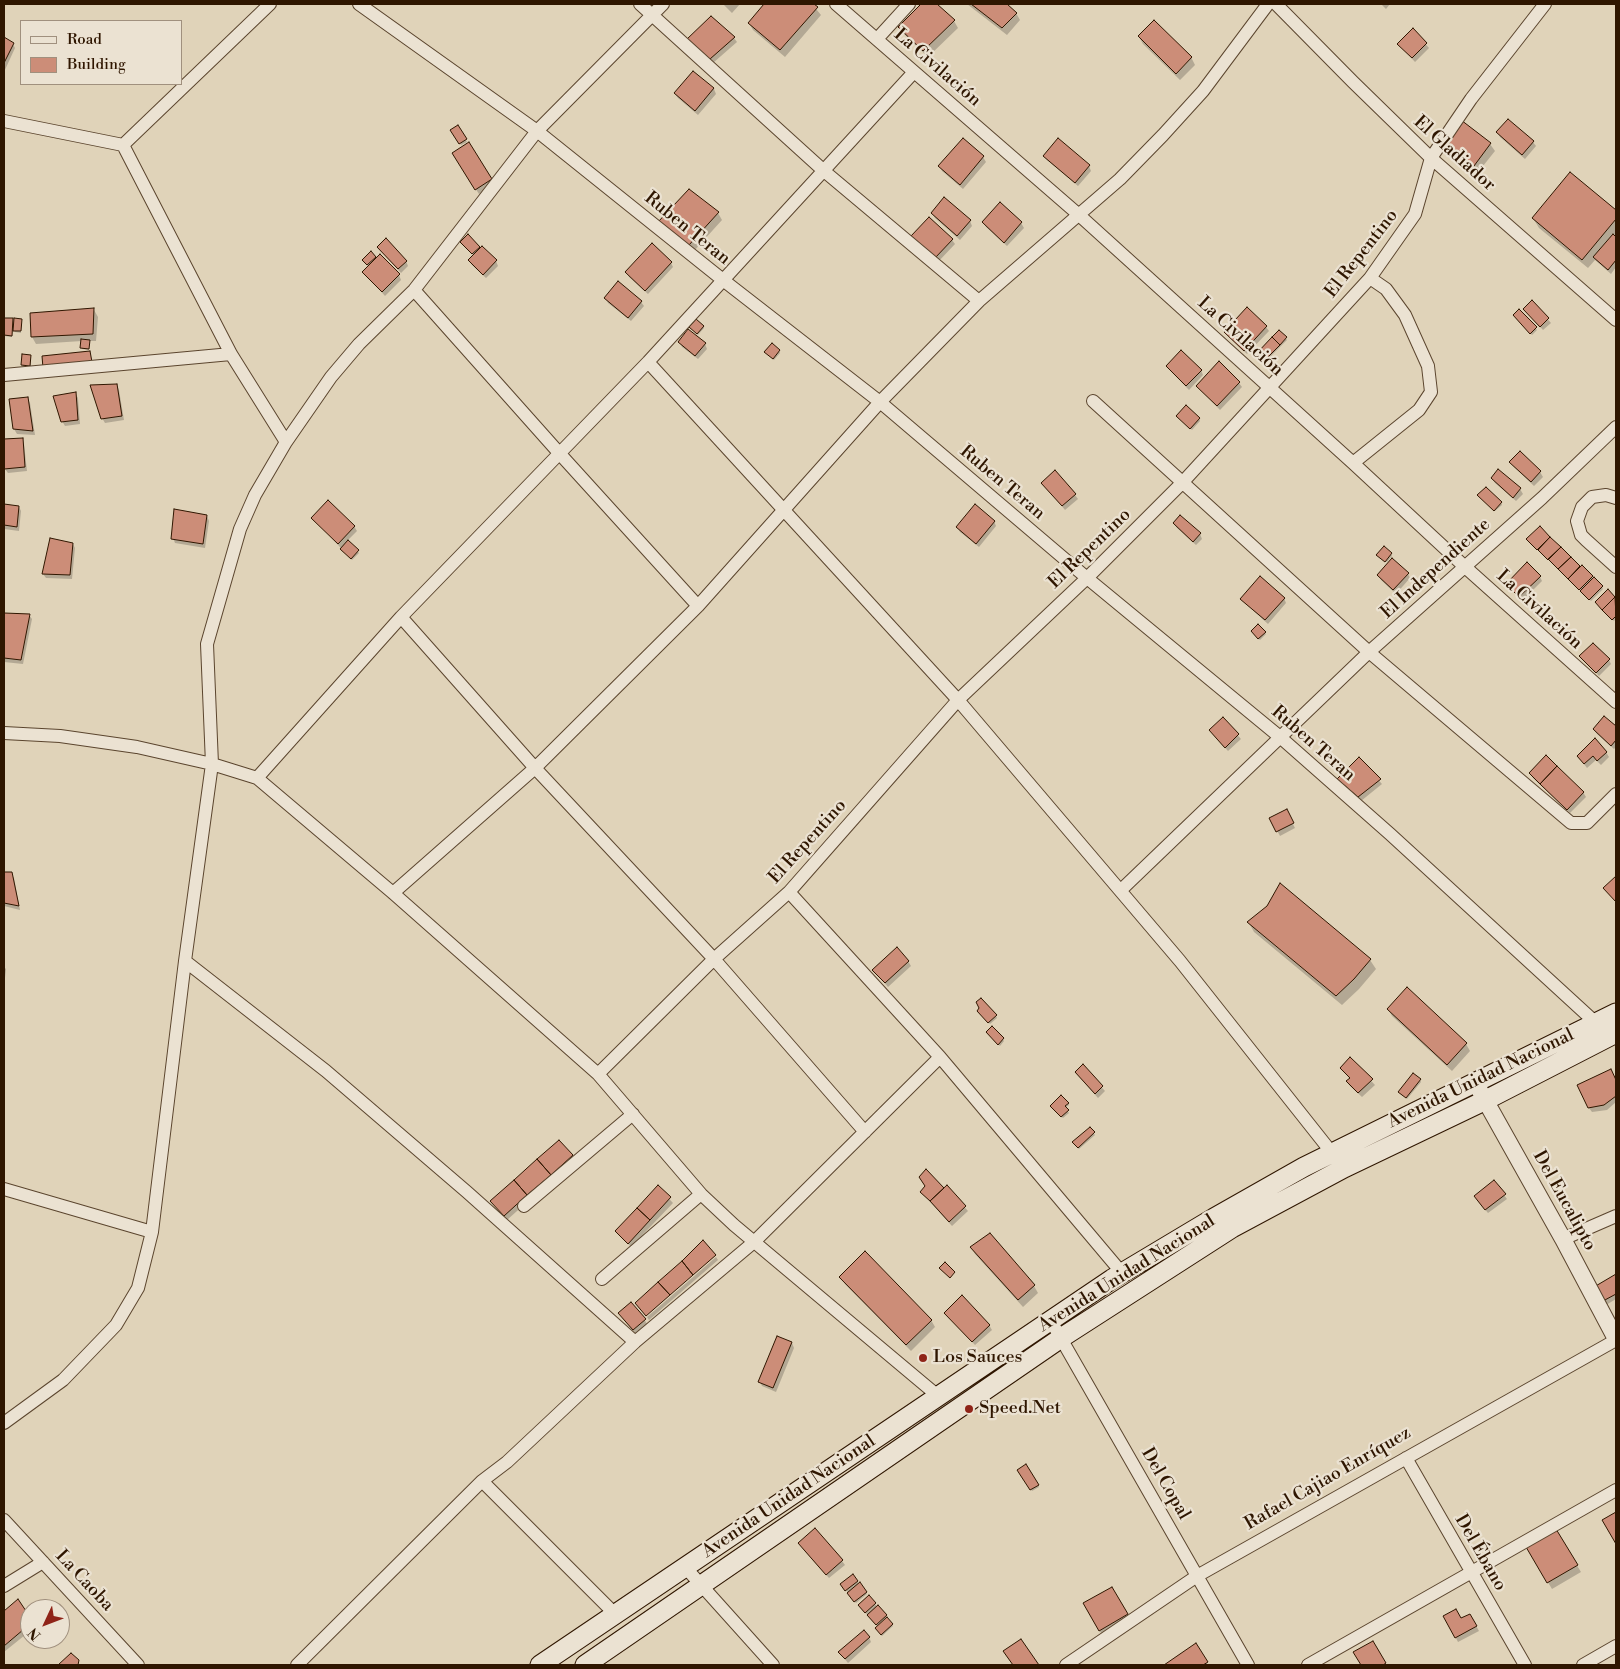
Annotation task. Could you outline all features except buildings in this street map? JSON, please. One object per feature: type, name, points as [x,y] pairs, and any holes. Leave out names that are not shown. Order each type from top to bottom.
[{"type":"main road","name":"Avenida Unidad Nacional","points":[[540,1665],[1122,1273],[1304,1167],[1616,1013]]},
{"type":"main road","name":"Avenida Unidad Nacional","points":[[584,1665],[1061,1338],[1232,1228],[1344,1168],[1484,1101],[1616,1033]]},
{"type":"street","points":[[123,145],[270,4]]},
{"type":"street","name":"Ruben Teran","points":[[359,4],[537,131],[723,280],[880,402],[1087,578],[1280,738],[1390,834],[1596,1023]]},
{"type":"street","points":[[640,4],[824,171],[979,301]]},
{"type":"street","points":[[4,1423],[63,1380],[116,1325],[138,1288],[152,1232],[185,962],[212,764],[207,644],[240,529],[255,495],[286,442],[331,377],[414,290],[537,131],[663,4]]},
{"type":"street","name":"La Civilación","points":[[836,4],[1079,214],[1464,566],[1616,702]]},
{"type":"street","points":[[877,39],[909,4]]},
{"type":"street","points":[[393,893],[535,768],[698,606],[880,402],[979,301],[1120,179],[1203,92],[1268,4]]},
{"type":"street","name":"El Gladiador","points":[[1276,4],[1431,158],[1616,320]]},
{"type":"street","name":"El Repentino","points":[[598,1074],[714,959],[789,892],[958,700],[1087,578],[1182,483],[1370,278],[1415,214],[1431,158],[1471,99],[1545,4]]},
{"type":"street","points":[[257,778],[401,617],[648,362],[914,72]]},
{"type":"street","points":[[4,121],[123,145]]},
{"type":"street","points":[[123,145],[231,354],[286,442]]},
{"type":"street","points":[[1353,463],[1420,410],[1431,392],[1428,366],[1405,315],[1386,289],[1370,278]]},
{"type":"street","points":[[414,290],[698,606]]},
{"type":"street","points":[[4,375],[231,354]]},
{"type":"street","points":[[648,362],[785,509],[958,700],[1180,961],[1344,1168]]},
{"type":"street","points":[[1093,401],[1369,652],[1571,824],[1587,823],[1616,794]]},
{"type":"street","name":"El Independiente","points":[[1121,890],[1369,652],[1542,498],[1616,427]]},
{"type":"street","points":[[1616,498],[1606,495],[1592,497],[1582,507],[1578,521],[1581,534],[1616,567]]},
{"type":"street","points":[[401,617],[535,768],[714,959],[865,1132]]},
{"type":"street","points":[[4,733],[60,736],[137,747],[212,764],[257,778],[393,893],[598,1074],[701,1194],[734,1225],[938,1396]]},
{"type":"street","points":[[789,892],[940,1057],[1122,1273]]},
{"type":"street","points":[[185,962],[326,1071],[468,1192],[635,1342]]},
{"type":"street","points":[[297,1665],[482,1481],[507,1462],[635,1342],[754,1242],[940,1057]]},
{"type":"street","name":"Del Eucalipto","points":[[1474,1082],[1563,1239],[1616,1339]]},
{"type":"street","points":[[524,1206],[633,1114]]},
{"type":"street","points":[[4,1189],[152,1232]]},
{"type":"street","points":[[602,1279],[701,1194]]},
{"type":"street","points":[[1563,1239],[1616,1216]]},
{"type":"street","name":"Del Copal","points":[[1051,1321],[1248,1665]]},
{"type":"street","name":"Rafael Cajiao Enríquez","points":[[1066,1665],[1197,1576],[1616,1339]]},
{"type":"street","name":"Del Ébano","points":[[1406,1458],[1525,1665]]},
{"type":"street","points":[[482,1481],[615,1614]]},
{"type":"street","points":[[1308,1665],[1616,1490]]},
{"type":"street","name":"La Caoba","points":[[4,1520],[138,1665]]},
{"type":"street","points":[[4,1586],[42,1562]]},
{"type":"street","points":[[684,1567],[773,1665]]},
{"type":"street","points":[[1583,1665],[1616,1646]]},
{"type":"place","name":"Los Sauces","points":[[923,1358]]},
{"type":"place","name":"Speed.Net","points":[[969,1409]]}]
